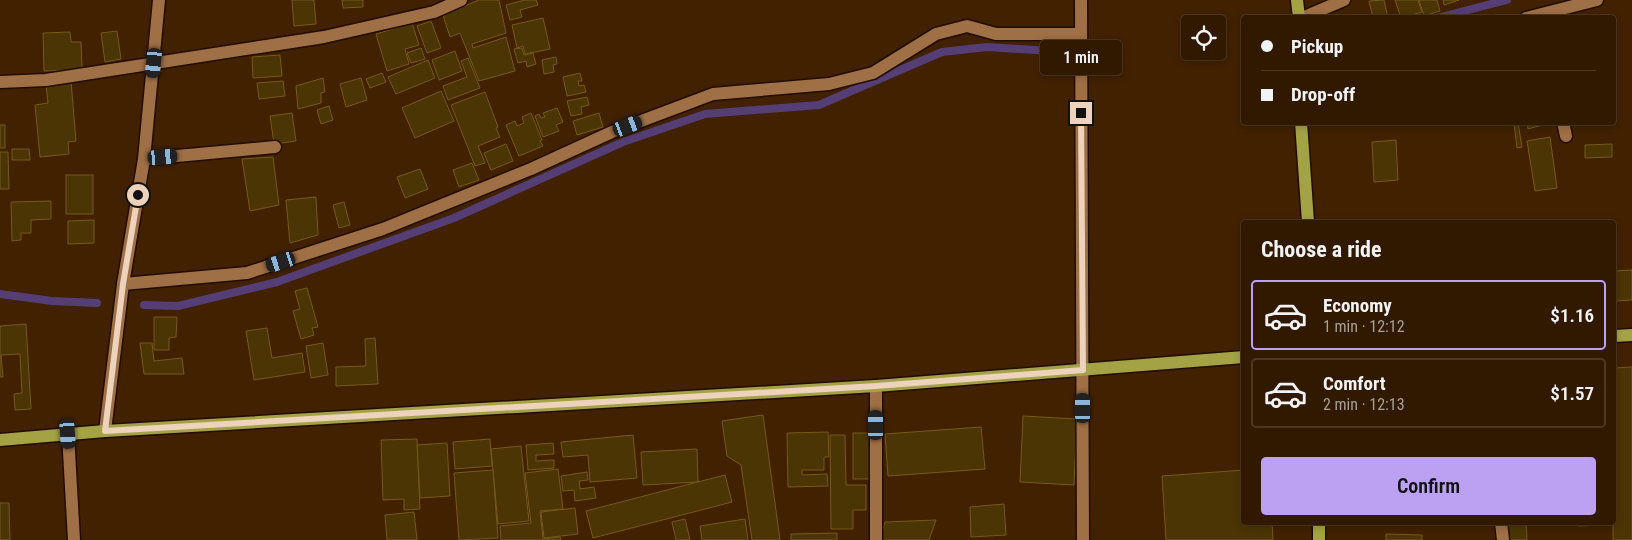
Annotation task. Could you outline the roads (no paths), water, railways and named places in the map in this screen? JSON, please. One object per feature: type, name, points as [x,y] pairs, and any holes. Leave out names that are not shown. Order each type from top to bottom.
[{"type":"main road","points":[[1297,0],[1300,15]]},
{"type":"main road","points":[[1301,125],[1308,220]]},
{"type":"main road","points":[[1616,336],[1632,335]]},
{"type":"main road","points":[[0,440],[105,431],[876,386],[1241,357]]},
{"type":"main road","points":[[1319,525],[1319,540]]},
{"type":"street","points":[[105,431],[123,284],[144,159],[159,0]]},
{"type":"street","points":[[0,82],[46,80],[324,37],[434,12],[461,0]]},
{"type":"street","points":[[1081,0],[1083,540]]},
{"type":"street","points":[[1307,15],[1344,0]]},
{"type":"street","points":[[1540,15],[1596,0]]},
{"type":"street","points":[[123,284],[246,273],[383,229],[531,169],[612,132],[713,94],[829,84],[873,73],[936,34],[967,26],[996,34],[1081,34]]},
{"type":"street","points":[[1564,125],[1566,136]]},
{"type":"street","points":[[144,159],[276,147]]},
{"type":"street","points":[[876,386],[876,540]]},
{"type":"street","points":[[68,434],[74,540]]},
{"type":"street","points":[[1501,525],[1503,540]]},
{"type":"waterway","points":[[1449,15],[1507,0]]},
{"type":"waterway","points":[[144,305],[178,306],[277,282],[454,218],[623,142],[705,114],[819,105],[942,52],[987,47],[1066,52]]},
{"type":"waterway","points":[[0,294],[52,301],[97,303]]}]
